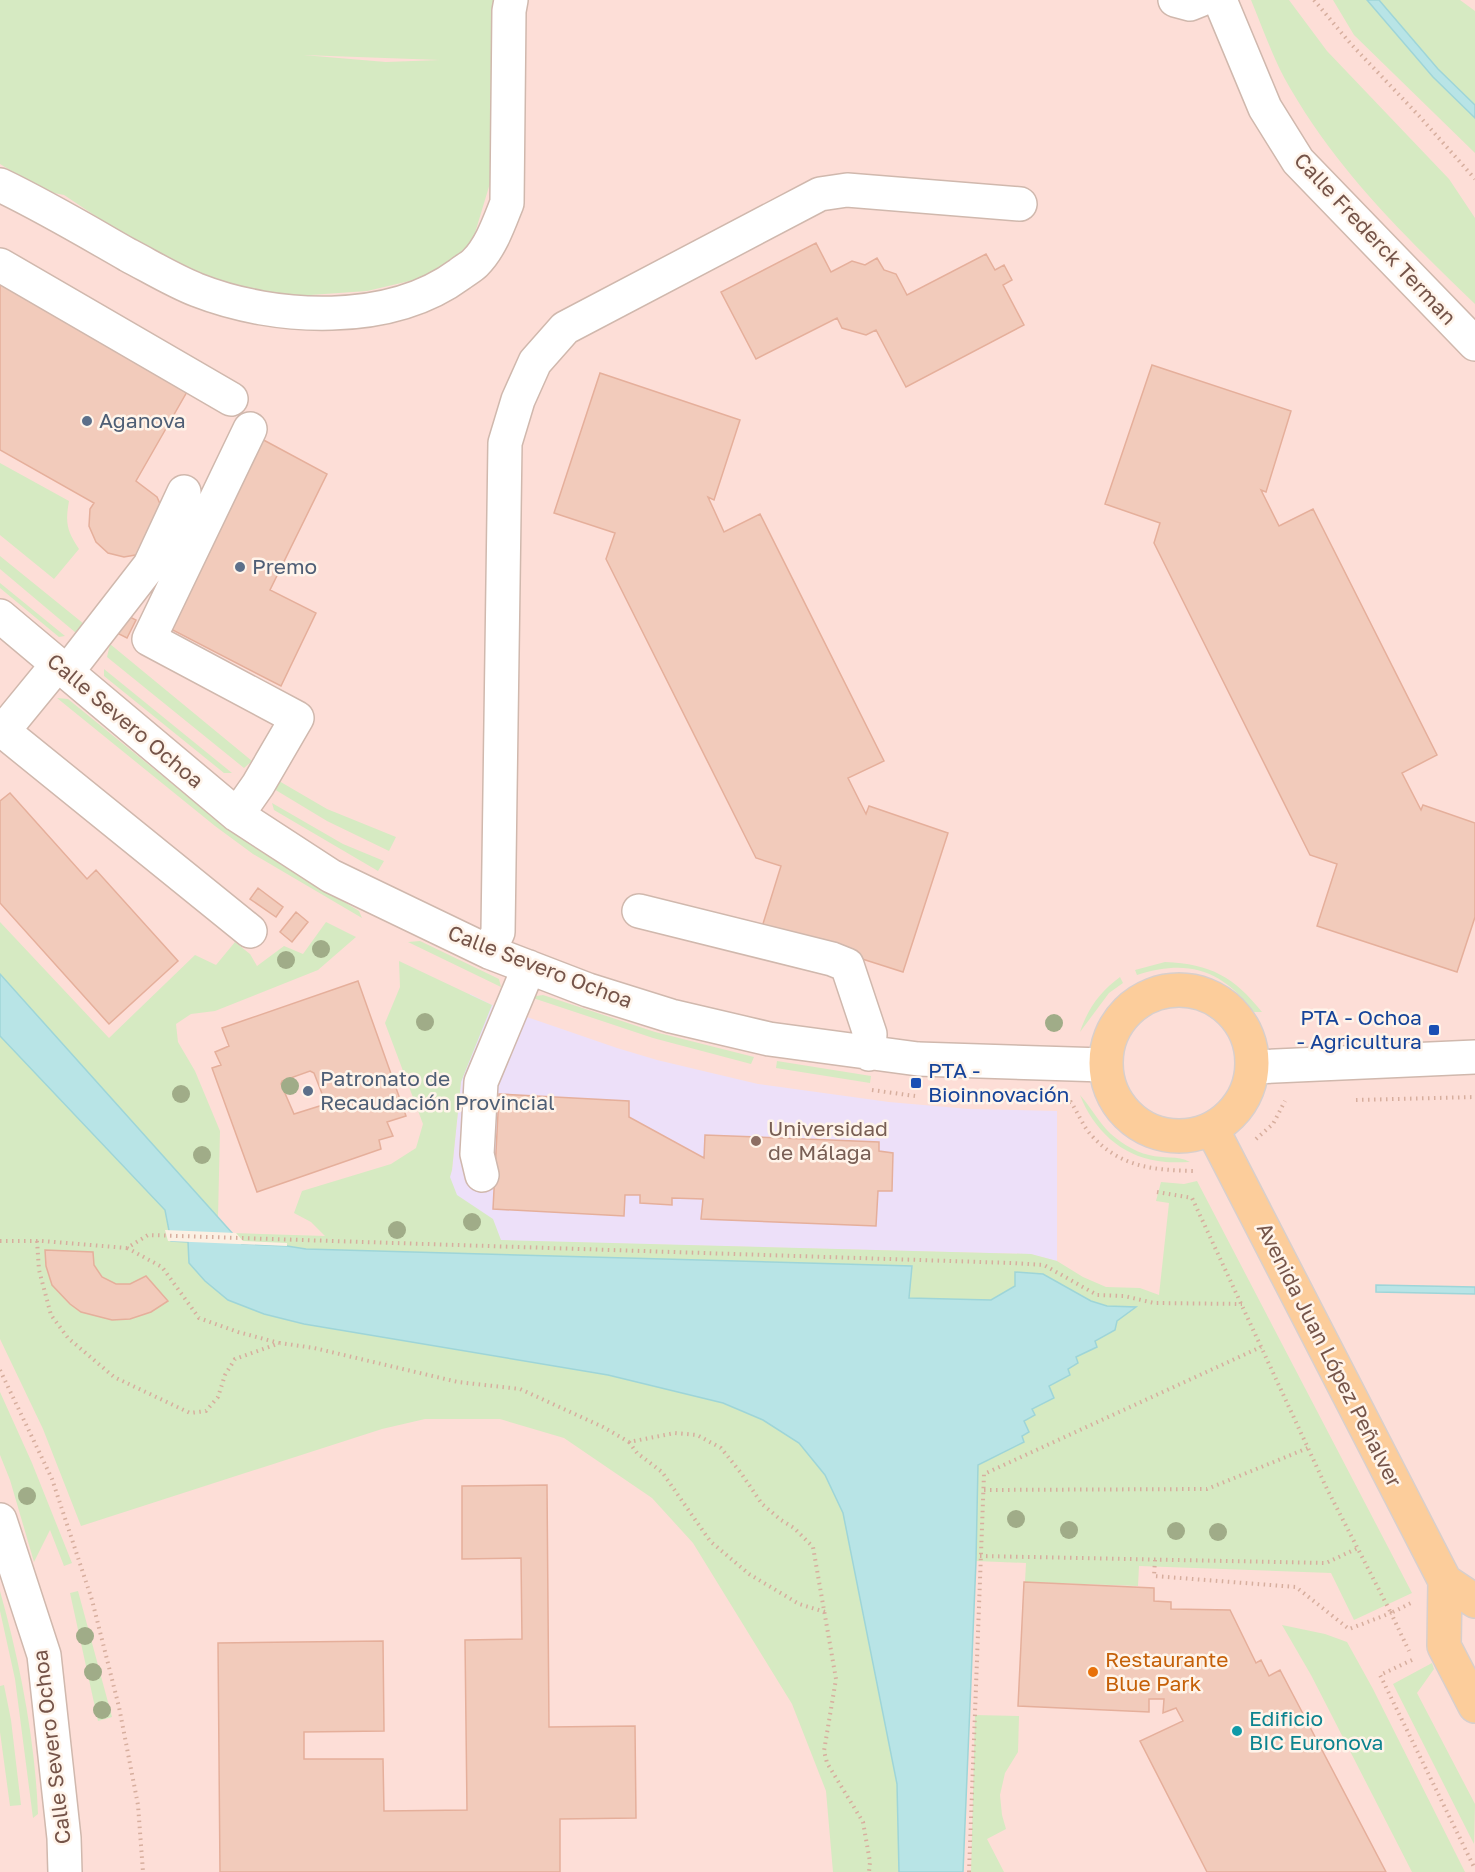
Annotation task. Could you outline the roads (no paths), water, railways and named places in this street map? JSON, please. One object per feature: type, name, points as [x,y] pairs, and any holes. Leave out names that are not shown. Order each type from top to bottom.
[{"type":"main road","points":[[1170,990],[1196,992],[1219,1001],[1242,1026],[1249,1041],[1253,1066],[1249,1086],[1241,1103],[1228,1118],[1212,1129],[1187,1136],[1162,1135],[1138,1124],[1120,1107],[1109,1084],[1104,1065],[1111,1034],[1125,1013],[1146,998],[1170,990]]},
{"type":"main road","name":"Avenida Juan López Peñalver","points":[[1212,1129],[1240,1151],[1445,1581],[1444,1646],[1475,1706]]},
{"type":"main road","name":"Avenida Juan López Peñalver","points":[[1445,1581],[1475,1601]]},
{"type":"street","points":[[0,185],[156,270],[196,290],[234,303],[279,311],[320,313],[364,310],[408,302],[444,286],[475,263],[496,232],[507,203],[511,0]]},
{"type":"street","points":[[1175,0],[1190,4],[1200,0]]},
{"type":"street","name":"Calle Frederck Terman","points":[[1220,0],[1255,112],[1275,148],[1298,161],[1475,344]]},
{"type":"street","points":[[489,952],[498,932],[505,443],[518,400],[535,362],[565,328],[820,194],[847,190],[1020,204]]},
{"type":"street","points":[[0,265],[231,399]]},
{"type":"street","points":[[237,815],[258,785],[297,718],[148,639],[250,429]]},
{"type":"street","points":[[184,492],[150,565],[62,668],[3,731],[250,931]]},
{"type":"street","name":"Calle Severo Ochoa","points":[[2,622],[62,668],[237,815],[331,876],[489,952],[588,990],[671,1016],[769,1039],[918,1059],[1104,1065]]},
{"type":"street","points":[[639,911],[832,959],[847,965],[870,1034],[869,1054]]},
{"type":"street","points":[[482,1175],[477,1154],[481,1082],[529,967]]},
{"type":"street","points":[[1253,1066],[1475,1057]]},
{"type":"street","name":"Calle Severo Ochoa","points":[[0,1520],[44,1655],[64,1838],[65,1872]]},
{"type":"water","points":[[1367,0],[1379,0],[1438,69],[1475,105],[1475,118],[1433,77]]},
{"type":"water","points":[[0,974],[242,1244],[306,1249],[912,1266],[909,1298],[991,1300],[1015,1286],[1015,1272],[1043,1274],[1091,1301],[1107,1306],[1136,1307],[1117,1321],[1115,1330],[1095,1341],[1097,1347],[1076,1357],[1078,1363],[1068,1369],[1070,1375],[1049,1386],[1054,1398],[1032,1409],[1035,1415],[1024,1421],[1029,1432],[1022,1436],[1024,1442],[978,1465],[963,1872],[899,1872],[897,1784],[843,1513],[825,1475],[799,1443],[763,1420],[723,1403],[608,1375],[304,1324],[264,1314],[228,1300],[205,1281],[189,1263],[188,1242],[171,1241],[165,1210],[0,1036]]},
{"type":"water","points":[[1376,1285],[1475,1287],[1475,1294],[1376,1292]]},
{"type":"place","name":"Aganova","points":[[87,421]]},
{"type":"place","name":"Premo","points":[[240,567]]},
{"type":"place","name":"PTA - Ochoa - Agricultura","points":[[1434,1030]]},
{"type":"place","name":"PTA - Bioinnovación","points":[[916,1083]]},
{"type":"place","name":"Patronato de Recaudación Provincial","points":[[308,1091]]},
{"type":"place","name":"Universidad de Málaga","points":[[756,1141]]},
{"type":"place","name":"Restaurante Blue Park","points":[[1093,1672]]},
{"type":"place","name":"Edificio BIC Euronova","points":[[1237,1731]]}]
